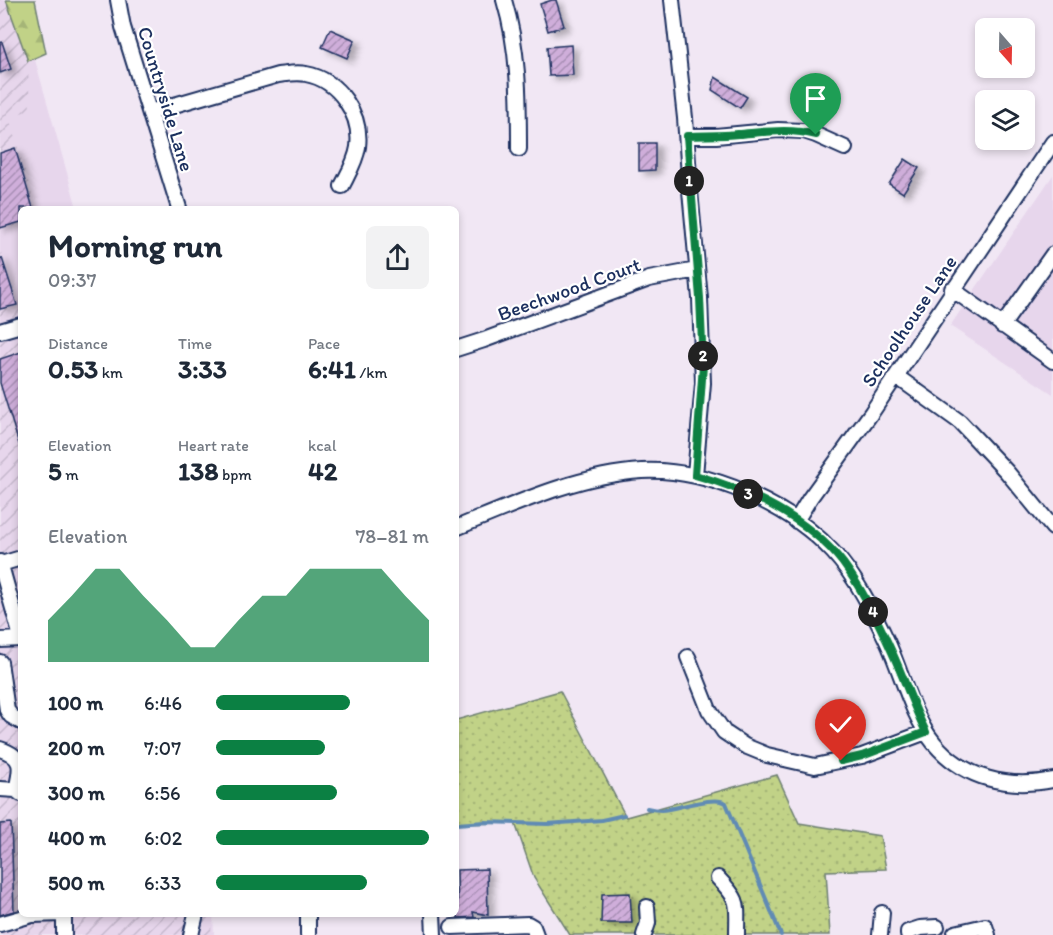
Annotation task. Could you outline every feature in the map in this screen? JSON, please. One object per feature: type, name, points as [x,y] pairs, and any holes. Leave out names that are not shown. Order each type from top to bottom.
[{"type":"street","name":"Countryside Lane","points":[[118,0],[123,27],[178,206]]},
{"type":"street","points":[[504,0],[518,64],[519,149]]},
{"type":"street","points":[[672,0],[687,136],[703,365],[695,475]]},
{"type":"street","points":[[150,112],[278,75],[306,73],[319,78],[341,94],[356,119],[358,146],[342,186]]},
{"type":"street","points":[[687,136],[716,136],[778,130],[804,131],[845,148]]},
{"type":"street","name":"Schoolhouse Lane","points":[[796,521],[1053,142]]},
{"type":"street","points":[[1002,326],[1053,254]]},
{"type":"street","name":"Beechwood Court","points":[[459,348],[649,279],[697,270]]},
{"type":"street","points":[[952,290],[1053,361]]},
{"type":"street","points":[[0,331],[18,326]]},
{"type":"street","points":[[896,376],[960,422],[1007,472],[1053,528]]},
{"type":"street","points":[[459,527],[531,498],[590,479],[641,471],[674,471],[720,482],[748,494],[796,521],[832,550],[862,592],[890,647],[926,732],[953,762],[979,777],[993,781],[1022,783],[1053,780]]},
{"type":"street","points":[[18,559],[0,563],[4,589],[18,629]]},
{"type":"street","points":[[0,640],[18,638]]},
{"type":"street","points":[[688,657],[709,710],[724,732],[745,746],[768,755],[815,766],[862,756],[926,732]]},
{"type":"street","points":[[0,662],[8,710],[11,716],[18,720]]},
{"type":"street","points":[[0,749],[11,753],[18,760]]},
{"type":"street","points":[[0,789],[18,792]]},
{"type":"street","points":[[718,878],[734,895],[737,902],[738,935]]},
{"type":"street","points":[[644,935],[648,923],[647,907]]},
{"type":"street","points":[[880,935],[882,913]]},
{"type":"street","points":[[0,924],[22,917]]},
{"type":"street","points":[[63,917],[64,935]]},
{"type":"street","points":[[191,935],[195,917]]},
{"type":"street","points":[[308,917],[308,935]]},
{"type":"street","points":[[433,917],[434,935]]},
{"type":"street","points":[[452,927],[528,924],[533,927],[536,935]]},
{"type":"street","points":[[955,933],[985,926],[988,935]]},
{"type":"street","points":[[908,935],[908,932],[920,928],[937,927]]},
{"type":"shaded area","points":[[0,0],[18,0],[76,206],[18,206],[18,917],[213,917],[214,935],[0,935]]},
{"type":"shaded area","points":[[0,0],[6,0],[28,61],[30,110],[9,117],[35,206],[18,206],[18,225],[0,231]]},
{"type":"shaded area","points":[[1053,175],[1053,394],[950,326]]},
{"type":"shaded area","points":[[0,249],[18,305],[18,917],[212,917],[211,935],[0,935]]},
{"type":"green space","points":[[6,0],[35,0],[46,53],[28,61]]},
{"type":"green space","points":[[560,691],[626,817],[777,775],[799,823],[880,836],[886,869],[826,871],[830,935],[570,935],[534,878],[515,823],[459,824],[459,719]]},
{"type":"building","points":[[556,0],[564,26],[548,31],[540,4]]},
{"type":"building","points":[[330,29],[355,40],[347,58],[322,47]]},
{"type":"building","points":[[2,42],[11,69],[0,73],[0,43]]},
{"type":"building","points":[[571,45],[573,75],[549,76],[547,47]]},
{"type":"building","points":[[715,77],[747,97],[740,108],[712,90]]},
{"type":"building","points":[[639,143],[655,143],[655,170],[639,171]]},
{"type":"building","points":[[15,148],[32,206],[18,206],[18,223],[0,228],[0,153]]},
{"type":"building","points":[[905,159],[919,168],[903,193],[889,184]]},
{"type":"building","points":[[0,258],[2,258],[17,305],[0,309]]},
{"type":"building","points":[[18,353],[18,441],[0,383],[0,359]]},
{"type":"building","points":[[11,823],[14,911],[0,915],[0,824]]},
{"type":"building","points":[[487,869],[488,915],[473,912],[474,917],[458,918],[459,870]]},
{"type":"building","points":[[630,893],[632,923],[601,923],[602,894]]},
{"type":"waterway","points":[[647,808],[661,810],[713,801],[726,803],[781,935]]},
{"type":"waterway","points":[[459,824],[485,822],[547,824],[602,820],[624,815]]},
{"type":"route","points":[[816,135],[804,131],[778,130],[716,136],[687,136],[703,365],[695,475],[720,482],[748,494],[807,528],[843,563],[878,623],[926,732],[862,756],[841,761]]}]
